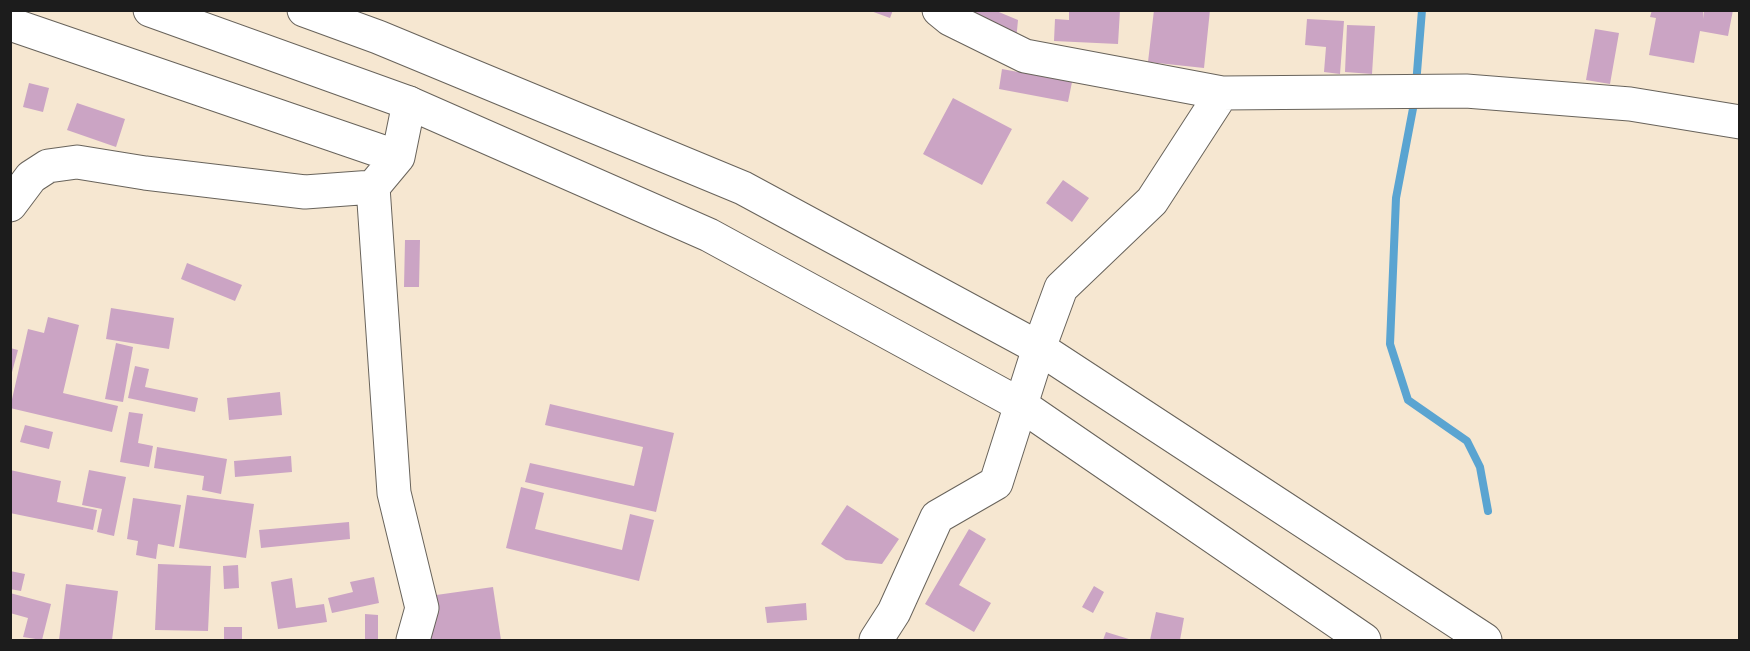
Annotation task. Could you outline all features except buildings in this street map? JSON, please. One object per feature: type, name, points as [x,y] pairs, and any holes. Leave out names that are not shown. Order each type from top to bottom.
[{"type":"street","points":[[150,10],[409,103],[709,235],[1021,405],[1364,640]]},
{"type":"street","points":[[304,10],[378,38],[743,188],[1039,348],[1485,640]]},
{"type":"street","points":[[939,10],[950,19],[1025,56],[1222,93],[1466,91],[1630,104],[1740,122]]},
{"type":"street","points":[[10,24],[398,157]]},
{"type":"street","points":[[876,640],[894,612],[937,517],[996,483],[1039,348],[1061,288],[1152,201],[1222,93]]},
{"type":"street","points":[[409,103],[398,157],[373,187],[394,493],[422,608],[413,640]]},
{"type":"street","points":[[10,205],[31,177],[39,171],[48,166],[77,162],[145,173],[305,192],[373,187]]},
{"type":"waterway","points":[[1416,85],[1422,10]]},
{"type":"waterway","points":[[1415,98],[1396,198],[1390,344],[1408,400],[1467,441],[1480,467],[1488,511]]}]
